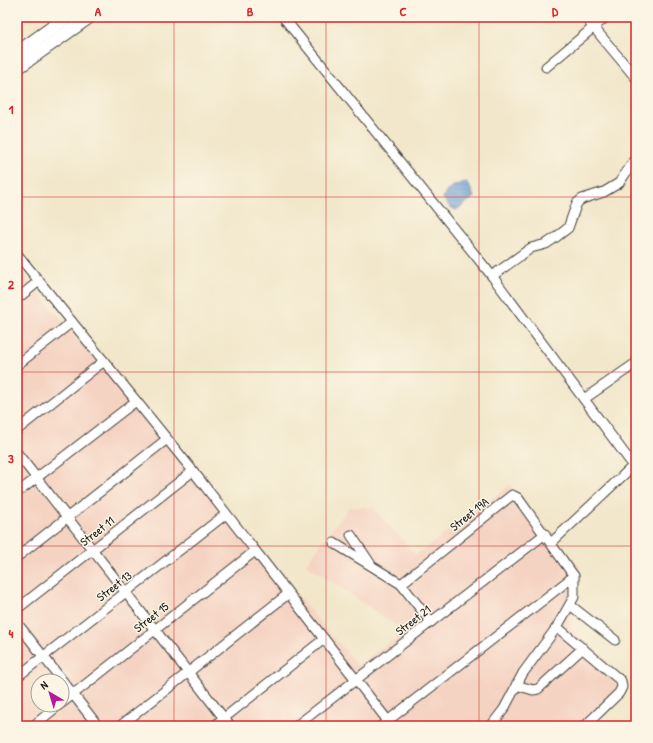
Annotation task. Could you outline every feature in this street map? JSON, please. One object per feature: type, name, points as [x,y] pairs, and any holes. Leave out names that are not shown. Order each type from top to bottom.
[{"type":"highway","points":[[17,53],[68,17]]},
{"type":"highway","points":[[17,68],[89,17]]},
{"type":"street","points":[[283,17],[492,276],[634,467],[551,543]]},
{"type":"street","points":[[585,17],[635,74]]},
{"type":"street","points":[[546,67],[606,17]]},
{"type":"street","points":[[492,276],[531,248],[546,244],[568,228],[577,203],[582,199],[604,192],[619,183],[636,158]]},
{"type":"street","points":[[17,254],[193,472],[356,680],[387,724],[574,576]]},
{"type":"street","points":[[17,298],[39,281]]},
{"type":"street","points":[[17,365],[72,322]]},
{"type":"street","points":[[17,430],[104,362]]},
{"type":"street","points":[[584,399],[636,363]]},
{"type":"street","points":[[17,493],[136,401]]},
{"type":"street","points":[[17,556],[167,439]]},
{"type":"street","points":[[17,453],[230,726]]},
{"type":"street","name":"Street 11","points":[[17,609],[193,472]]},
{"type":"street","name":"Street 19A","points":[[401,584],[512,495],[518,498],[545,534]]},
{"type":"street","name":"Street 13","points":[[17,677],[226,514]]},
{"type":"street","points":[[491,726],[523,673],[557,627],[574,597],[574,576],[545,534]]},
{"type":"street","name":"Street 21","points":[[296,726],[545,534]]},
{"type":"street","points":[[351,535],[372,566]]},
{"type":"street","points":[[334,543],[401,584],[431,622]]},
{"type":"street","name":"Street 15","points":[[70,696],[255,551]]},
{"type":"street","points":[[120,726],[288,594]]},
{"type":"street","points":[[570,605],[615,640]]},
{"type":"street","points":[[17,623],[98,726]]},
{"type":"street","points":[[557,627],[621,681],[622,687],[619,693],[585,726]]},
{"type":"street","points":[[214,726],[324,640]]},
{"type":"street","points":[[516,685],[533,690],[538,689],[583,648]]},
{"type":"street","points":[[33,726],[49,713]]},
{"type":"shaded area","points":[[17,268],[358,666],[404,631],[306,564],[349,507],[372,507],[416,555],[510,485],[580,567],[569,624],[622,687],[584,726],[17,726]]},
{"type":"water","points":[[466,182],[469,185],[474,197],[456,210],[449,206],[443,198],[449,189],[455,185]]}]
